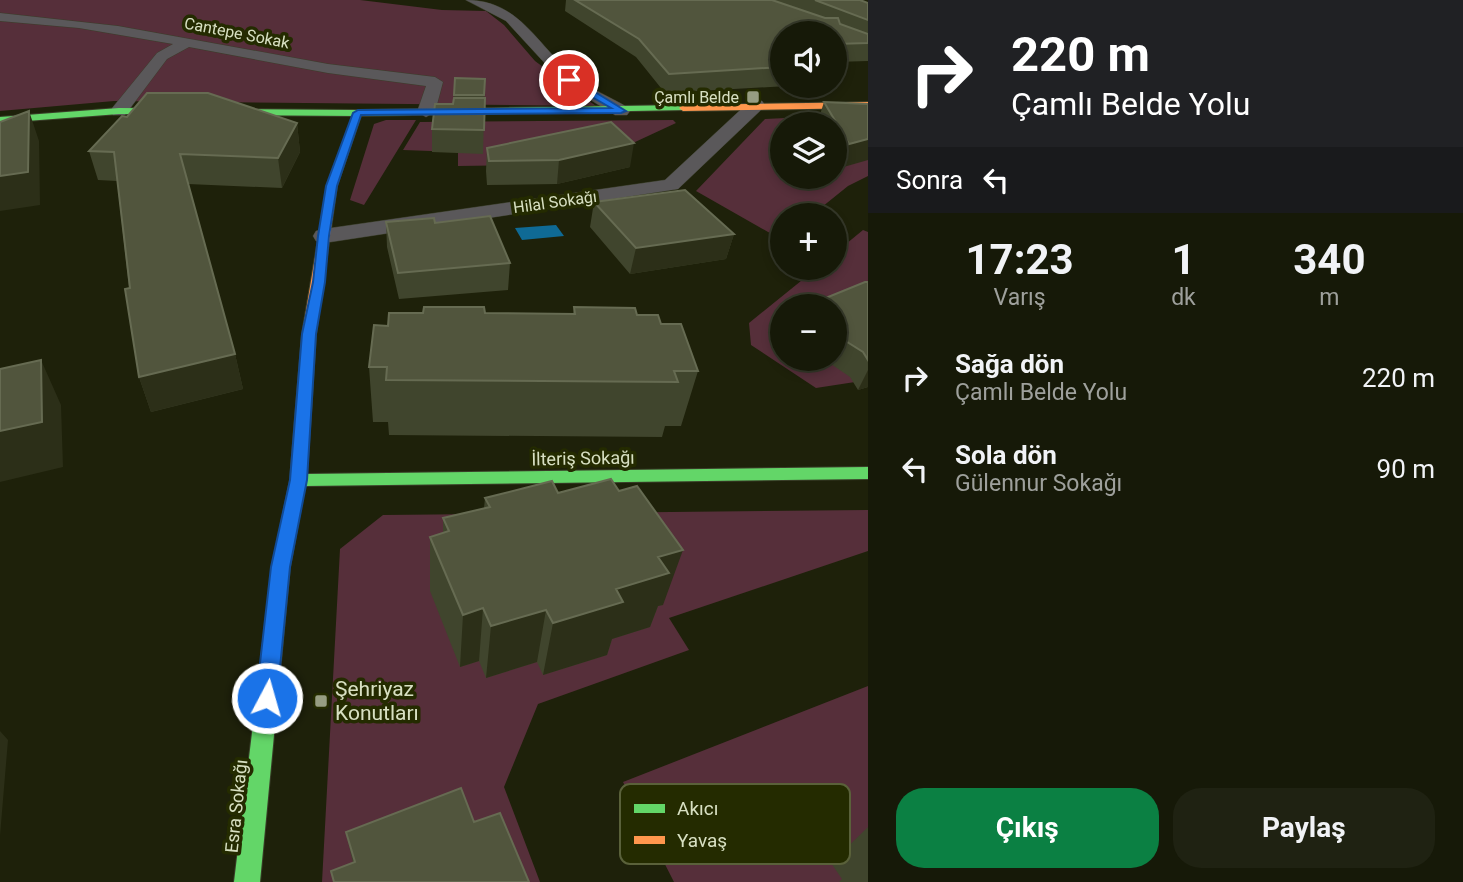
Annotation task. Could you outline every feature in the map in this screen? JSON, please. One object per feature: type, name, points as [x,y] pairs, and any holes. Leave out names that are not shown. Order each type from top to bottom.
[{"type":"street","points":[[472,0],[511,18],[569,80],[621,111]]},
{"type":"street","name":"Cantepe Sokak","points":[[2,11],[312,66],[435,82],[426,112]]},
{"type":"street","points":[[119,111],[162,56],[188,42]]},
{"type":"street","points":[[0,120],[119,111],[621,111],[756,105],[868,105]]},
{"type":"street","name":"Hilal Sokağı","points":[[324,236],[671,185],[756,105]]},
{"type":"street","name":"Esra Sokağı","points":[[247,882],[281,567],[298,480],[309,334],[332,186],[358,113]]},
{"type":"street","name":"İlteriş Sokağı","points":[[298,480],[868,474]]},
{"type":"shaded area","points":[[0,0],[360,0],[442,10],[486,11],[504,25],[535,61],[596,106],[114,101],[0,111]]},
{"type":"shaded area","points":[[868,114],[868,176],[848,186],[847,115]]},
{"type":"shaded area","points":[[765,119],[770,119],[770,189],[844,189],[827,203],[770,203],[770,233],[696,191]]},
{"type":"shaded area","points":[[386,120],[416,120],[364,205],[350,200],[374,124]]},
{"type":"shaded area","points":[[673,120],[676,123],[620,149],[529,165],[458,166],[458,152],[403,150],[420,122]]},
{"type":"shaded area","points":[[863,230],[868,232],[868,380],[816,388],[790,371],[847,371],[847,294],[785,294],[802,280],[847,280],[847,243]]},
{"type":"shaded area","points":[[770,306],[770,358],[751,345],[749,323]]},
{"type":"shaded area","points":[[868,510],[868,551],[669,618],[689,650],[538,704],[504,787],[540,882],[322,882],[340,549],[383,515]]},
{"type":"shaded area","points":[[868,686],[868,882],[674,882],[665,864],[850,864],[850,784],[623,782]]},
{"type":"water","points":[[556,225],[564,236],[522,240],[515,228]]},
{"type":"building","points":[[575,0],[772,0],[825,18],[838,18],[839,21],[770,21],[770,68],[669,74],[639,39]]},
{"type":"building","points":[[815,0],[860,0],[868,3],[868,20]]},
{"type":"building","points":[[847,26],[868,34],[868,43],[847,44]]},
{"type":"building","points":[[455,78],[485,79],[484,95],[454,95]]},
{"type":"building","points":[[147,93],[208,93],[297,123],[278,158],[180,154],[235,354],[139,377],[125,289],[130,288],[114,152],[89,151],[122,116],[127,117]]},
{"type":"building","points":[[454,98],[485,98],[484,130],[432,129],[435,104],[453,104]]},
{"type":"building","points":[[824,102],[868,104],[868,139],[849,144],[847,112],[830,112]]},
{"type":"building","points":[[29,111],[28,172],[0,176],[0,122]]},
{"type":"building","points":[[611,122],[634,143],[559,160],[489,161],[487,148]]},
{"type":"building","points":[[685,190],[734,234],[636,248],[594,202]]},
{"type":"building","points":[[490,216],[510,263],[398,273],[386,222],[434,218],[435,223]]},
{"type":"building","points":[[868,282],[868,360],[863,352],[847,342],[847,294],[836,294]]},
{"type":"building","points":[[424,307],[484,307],[485,313],[575,314],[574,307],[635,308],[637,315],[658,315],[661,324],[681,324],[698,371],[674,371],[678,382],[386,380],[387,367],[369,367],[374,325],[388,326],[389,313],[423,313]]},
{"type":"building","points":[[41,360],[42,422],[0,431],[0,369]]},
{"type":"building","points":[[611,479],[619,491],[637,486],[683,550],[658,557],[669,573],[616,589],[623,602],[553,623],[546,610],[491,626],[483,608],[463,615],[430,537],[449,531],[443,518],[490,507],[485,498],[552,481],[558,493]]},
{"type":"building","points":[[461,788],[474,822],[500,813],[529,882],[334,882],[331,871],[355,862],[346,832]]},
{"type":"traffic: fast","points":[[0,120],[119,111],[358,113],[683,108]]},
{"type":"traffic: fast","points":[[247,882],[281,567],[298,480],[302,429]]},
{"type":"traffic: fast","points":[[298,480],[868,473]]},
{"type":"traffic: slow","points":[[683,108],[868,105]]},
{"type":"traffic: slow","points":[[302,429],[309,334],[332,186],[358,113]]},
{"type":"place","name":"Çamlı Belde","points":[[753,97]]},
{"type":"place","name":"Şehriyaz Konutları","points":[[321,701]]},
{"type":"route","points":[[267,698],[281,567],[298,480],[309,334],[324,236],[332,186],[358,113],[621,111],[569,80]]}]
